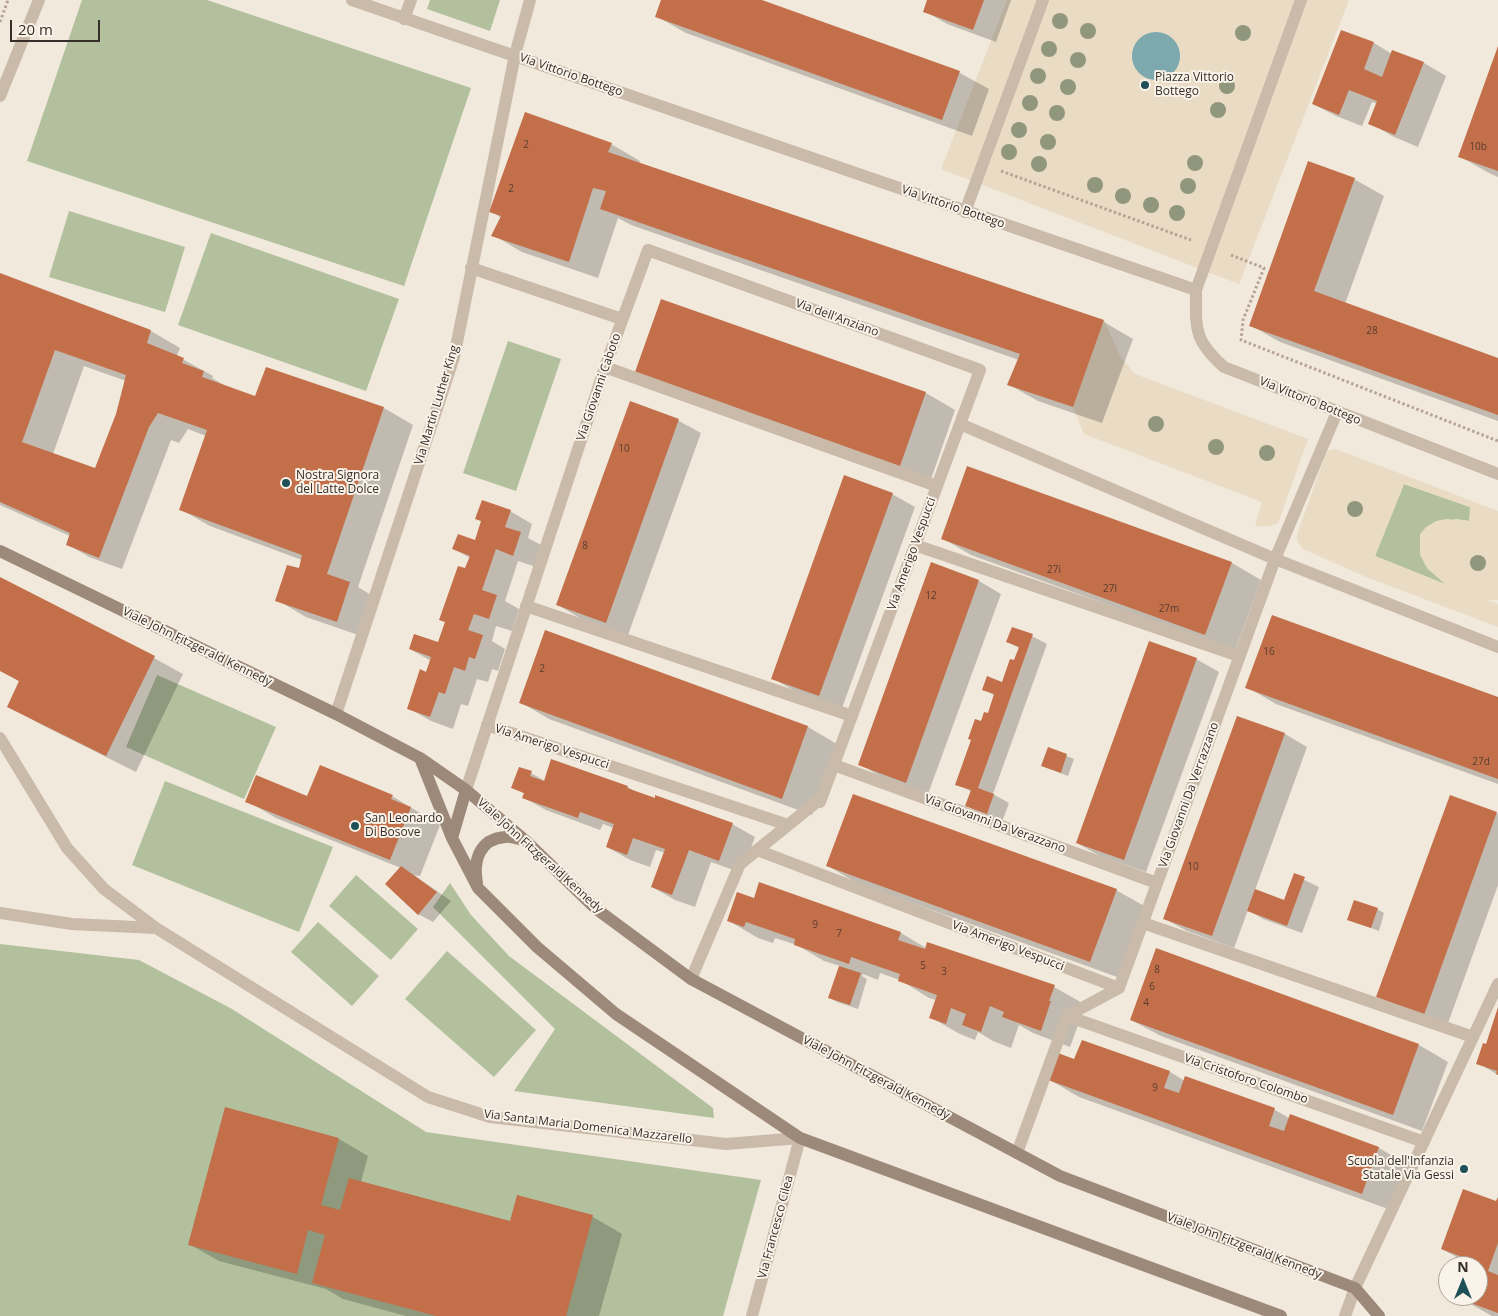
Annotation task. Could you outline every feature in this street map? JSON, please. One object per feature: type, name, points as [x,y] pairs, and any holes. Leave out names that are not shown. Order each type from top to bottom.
[{"type":"street","points":[[0,96],[39,0]]},
{"type":"street","name":"Via Vittorio Bottego","points":[[352,0],[1196,290],[1195,318],[1199,338],[1211,355],[1224,367],[1498,474]]},
{"type":"street","points":[[404,19],[411,0]]},
{"type":"street","name":"Via Martin Luther King","points":[[336,714],[454,357],[515,55],[530,0]]},
{"type":"street","points":[[965,212],[1043,0]]},
{"type":"street","points":[[1196,290],[1301,0]]},
{"type":"street","name":"Via dell'Anziano","points":[[622,320],[648,250],[980,370],[937,486]]},
{"type":"street","name":"Via Giovanni Caboto","points":[[466,790],[622,320],[471,268]]},
{"type":"street","name":"Via Amerigo Vespucci","points":[[605,367],[937,486],[820,802],[819,800],[740,864],[691,979]]},
{"type":"street","name":"Via Giovanni Da Verrazzano","points":[[1119,988],[1275,558],[1337,412]]},
{"type":"street","points":[[960,424],[1275,558],[1498,647]]},
{"type":"street","points":[[915,546],[1239,656]]},
{"type":"street","name":"Viale John Fitzgerald Kennedy","points":[[0,551],[336,714],[420,758],[466,790],[526,841],[595,908],[691,979],[1060,1176],[1355,1288],[1379,1316]]},
{"type":"street","points":[[526,606],[852,716]]},
{"type":"street","name":"Via Amerigo Vespucci","points":[[487,725],[788,825]]},
{"type":"street","name":"Via Santa Maria Domenica Mazzarello","points":[[0,738],[68,848],[104,889],[156,928],[428,1097],[490,1117],[726,1144],[800,1138]]},
{"type":"street","points":[[420,758],[452,838],[478,888],[537,947],[616,1014],[800,1138],[1281,1316]]},
{"type":"street","name":"Via Giovanni Da Verazzano","points":[[834,765],[1157,883]]},
{"type":"street","points":[[452,838],[466,790]]},
{"type":"street","points":[[478,888],[476,860],[483,847],[492,839],[507,836],[526,841]]},
{"type":"street","name":"Via Amerigo Vespucci","points":[[757,850],[1119,988]]},
{"type":"street","points":[[0,912],[72,924],[156,928]]},
{"type":"street","points":[[1143,923],[1473,1037]]},
{"type":"street","points":[[1345,1316],[1355,1288],[1498,984]]},
{"type":"street","points":[[1017,1153],[1067,1016],[1119,988]]},
{"type":"street","name":"Via Cristoforo Colombo","points":[[1067,1016],[1424,1142]]},
{"type":"street","name":"Via Francesco Cilea","points":[[752,1316],[800,1138]]},
{"type":"path","points":[[0,22],[8,0]]},
{"type":"green space","points":[[82,0],[207,0],[471,88],[404,286],[27,161]]},
{"type":"green space","points":[[430,0],[500,0],[490,31],[427,9]]},
{"type":"green space","points":[[69,211],[185,247],[165,312],[49,277]]},
{"type":"green space","points":[[211,233],[399,299],[366,391],[178,325]]},
{"type":"green space","points":[[508,341],[561,359],[516,491],[463,473]]},
{"type":"green space","points":[[1404,484],[1470,507],[1470,521],[1455,519],[1427,568],[1447,585],[1375,556]]},
{"type":"green space","points":[[157,675],[276,727],[244,799],[126,747]]},
{"type":"green space","points":[[165,781],[333,847],[299,932],[132,865]]},
{"type":"green space","points":[[356,875],[418,929],[391,960],[329,906]]},
{"type":"green space","points":[[450,883],[471,915],[509,956],[713,1108],[714,1118],[514,1091],[555,1029],[433,907]]},
{"type":"green space","points":[[318,922],[379,976],[352,1006],[291,952]]},
{"type":"green space","points":[[0,944],[139,960],[232,1009],[426,1132],[761,1180],[723,1316],[0,1316]]},
{"type":"green space","points":[[447,951],[536,1030],[494,1077],[405,999]]},
{"type":"shaded area","name":"Piazza Vittorio Bottego","points":[[1007,0],[1349,0],[1239,284],[941,169]]},
{"type":"shaded area","points":[[1104,320],[1120,356],[1135,374],[1308,439],[1278,523],[1269,526],[1255,526],[1262,502],[1084,434],[1073,407]]},
{"type":"shaded area","points":[[1336,449],[1498,511],[1498,600],[1488,600],[1498,604],[1498,627],[1366,577],[1303,549],[1297,541],[1297,535],[1326,453],[1329,450]],"holes":[[[1404,484],[1470,507],[1469,521],[1446,519],[1436,521],[1426,527],[1420,534],[1420,555],[1427,568],[1445,584],[1375,556]]]},
{"type":"water","points":[[1151,32],[1161,32],[1173,39],[1180,51],[1180,61],[1173,73],[1161,80],[1151,80],[1143,76],[1136,69],[1132,61],[1132,51],[1136,43],[1143,36]]},
{"type":"building","points":[[661,0],[762,0],[960,71],[942,120],[655,17]]},
{"type":"building","points":[[927,0],[984,0],[973,30],[923,12]]},
{"type":"building","points":[[1341,30],[1374,42],[1364,69],[1382,77],[1392,50],[1424,62],[1395,135],[1368,124],[1377,101],[1349,90],[1339,115],[1312,104]]},
{"type":"building","points":[[1498,46],[1498,171],[1458,157]]},
{"type":"building","points":[[525,112],[612,143],[608,152],[1104,320],[1073,407],[1007,385],[1020,354],[600,209],[606,191],[593,188],[569,262],[491,236],[501,216],[489,212]]},
{"type":"building","points":[[1308,161],[1355,178],[1314,291],[1498,358],[1498,415],[1249,326]]},
{"type":"building","points":[[0,273],[151,330],[147,343],[184,358],[182,363],[204,371],[202,377],[255,396],[266,367],[384,407],[327,574],[350,582],[337,622],[275,601],[287,565],[299,568],[302,555],[179,510],[207,430],[158,413],[149,427],[99,558],[66,545],[70,533],[0,502]],"holes":[[[55,350],[126,375],[116,414],[95,468],[22,442]]]},
{"type":"building","points":[[661,299],[926,392],[900,466],[635,372]]},
{"type":"building","points":[[630,401],[679,419],[606,623],[556,605]]},
{"type":"building","points":[[967,466],[1232,562],[1205,635],[941,539]]},
{"type":"building","points":[[844,475],[893,493],[819,696],[771,679]]},
{"type":"building","points":[[482,500],[511,510],[505,527],[521,532],[513,556],[496,549],[482,590],[497,595],[489,619],[474,614],[468,630],[483,635],[475,659],[469,657],[465,671],[454,667],[445,694],[439,692],[430,717],[407,709],[420,669],[426,672],[431,657],[409,649],[414,634],[438,642],[445,622],[439,620],[458,566],[465,568],[470,556],[452,549],[458,534],[475,540],[481,521],[475,519]]},
{"type":"building","points":[[931,562],[979,580],[906,783],[858,765]]},
{"type":"building","points":[[0,577],[155,656],[106,756],[7,707],[19,681],[0,671]]},
{"type":"building","points":[[1272,615],[1498,697],[1498,779],[1245,688]]},
{"type":"building","points":[[1012,627],[1033,634],[978,788],[994,794],[987,814],[965,806],[971,790],[955,785],[971,740],[968,739],[975,719],[981,721],[984,712],[988,713],[994,694],[982,690],[987,676],[1002,682],[1010,659],[1014,660],[1019,647],[1006,642]]},
{"type":"building","points":[[545,630],[808,726],[782,799],[519,703]]},
{"type":"building","points":[[1149,641],[1197,658],[1124,860],[1076,843]]},
{"type":"building","points":[[1237,716],[1285,733],[1212,936],[1163,919]]},
{"type":"building","points":[[1048,747],[1067,754],[1061,773],[1041,766]]},
{"type":"building","points":[[551,759],[628,786],[627,788],[655,798],[655,795],[733,823],[719,861],[689,850],[672,895],[651,887],[665,849],[633,838],[627,855],[606,847],[614,824],[580,812],[578,818],[522,798],[524,793],[511,788],[519,767],[532,771],[530,776],[544,781]]},
{"type":"building","name":"San Leonardo Di Bosove","points":[[320,765],[393,795],[391,799],[411,807],[390,860],[245,802],[256,775],[307,796]]},
{"type":"building","points":[[853,794],[1117,889],[1090,962],[826,866]]},
{"type":"building","points":[[1450,795],[1497,812],[1424,1015],[1376,997]]},
{"type":"building","points":[[401,866],[437,892],[418,915],[385,884]]},
{"type":"building","points":[[1294,873],[1305,877],[1287,926],[1247,911],[1255,889],[1284,900]]},
{"type":"building","points":[[759,882],[901,932],[898,940],[925,949],[927,942],[1055,985],[1041,1031],[1002,1017],[1004,1012],[990,1006],[981,1032],[962,1025],[966,1014],[951,1008],[946,1024],[929,1018],[937,995],[898,981],[900,974],[851,957],[849,964],[794,945],[795,939],[746,922],[744,927],[727,921],[737,892],[754,898]]},
{"type":"building","points":[[1354,900],[1378,908],[1371,928],[1347,920]]},
{"type":"building","points":[[1156,948],[1419,1044],[1393,1115],[1130,1020]]},
{"type":"building","points":[[839,966],[861,973],[850,1005],[828,998]]},
{"type":"building","points":[[1498,1007],[1498,1075],[1496,1074],[1497,1071],[1476,1064],[1483,1043],[1486,1044]]},
{"type":"building","points":[[1082,1040],[1170,1071],[1164,1088],[1179,1093],[1185,1076],[1275,1108],[1269,1126],[1284,1131],[1290,1114],[1379,1147],[1362,1194],[1048,1080],[1058,1053],[1074,1059]]},
{"type":"building","points":[[225,1107],[339,1138],[321,1205],[340,1210],[349,1178],[510,1221],[517,1195],[593,1215],[566,1316],[436,1316],[312,1283],[325,1235],[308,1230],[297,1274],[188,1245]]},
{"type":"building","points":[[1463,1189],[1496,1201],[1498,1197],[1498,1243],[1488,1271],[1488,1256],[1459,1256],[1441,1249]]},
{"type":"building","points":[[1488,1271],[1498,1275],[1498,1313],[1479,1306],[1488,1306]]},
{"type":"place","name":"Piazza Vittorio Bottego","points":[[1145,85]]},
{"type":"place","name":"Nostra Signora del Latte Dolce","points":[[286,483]]},
{"type":"place","name":"San Leonardo Di Bosove","points":[[355,826]]},
{"type":"place","name":"Scuola dell'Infanzia Statale Via Gessi","points":[[1464,1169]]}]
